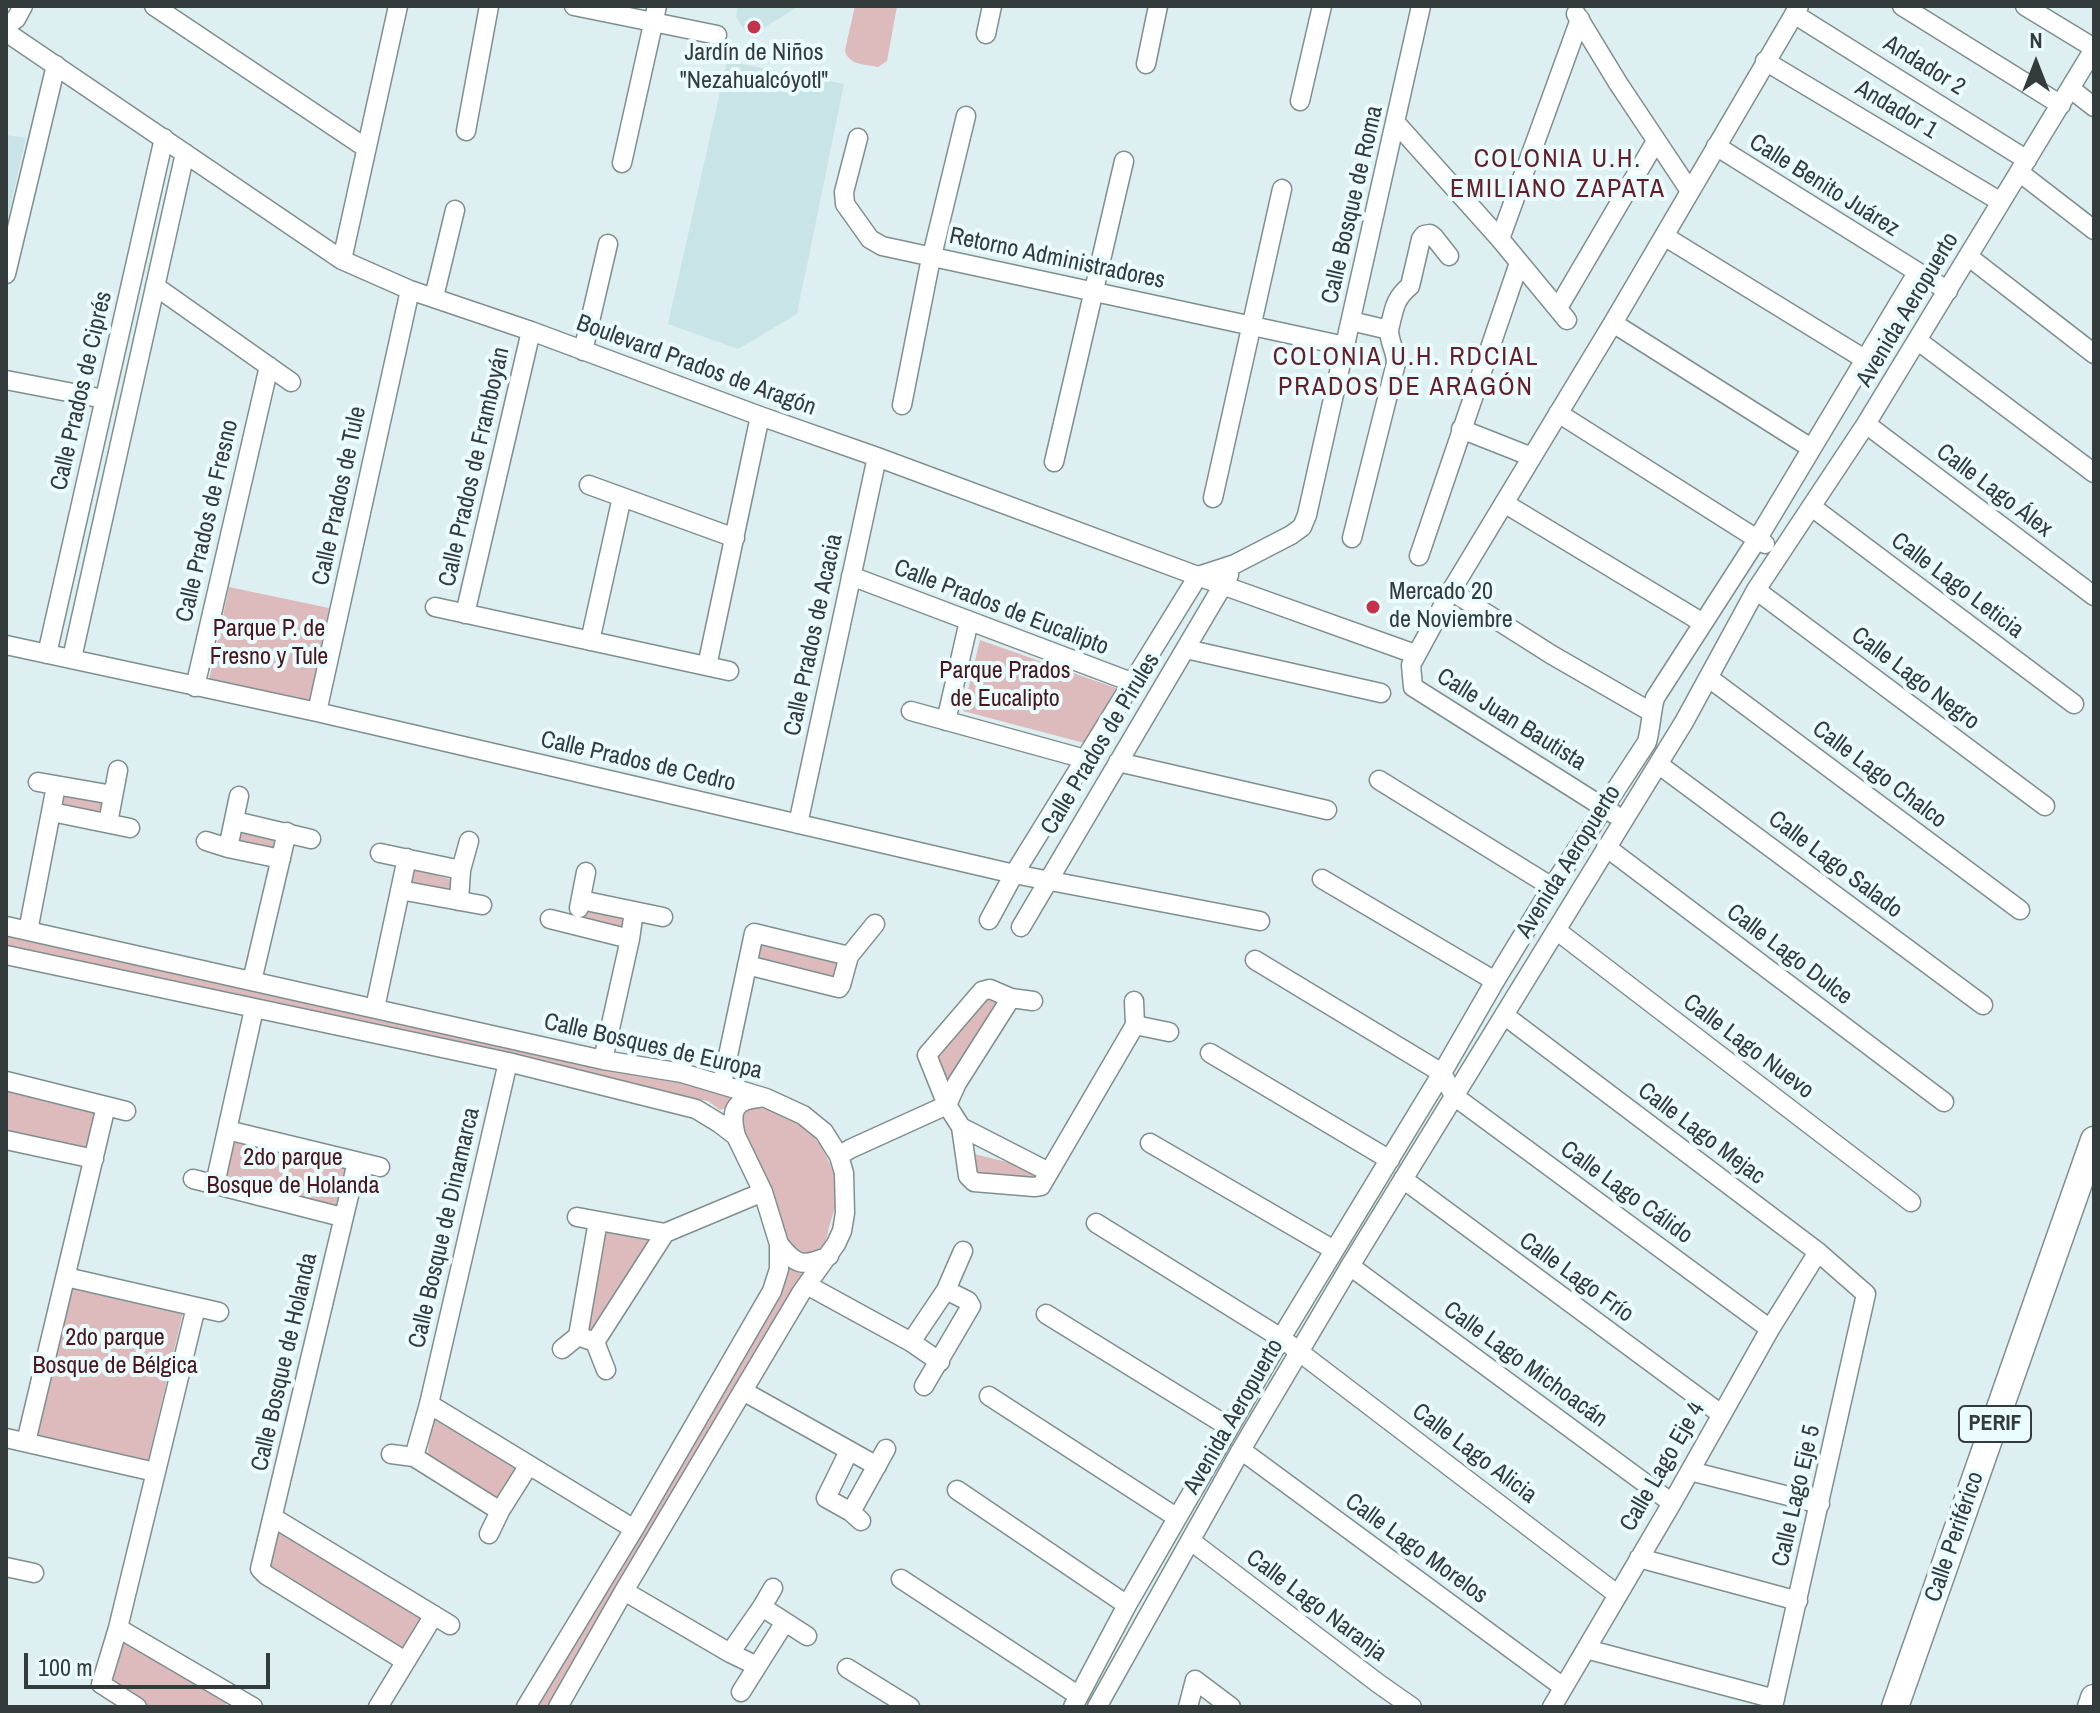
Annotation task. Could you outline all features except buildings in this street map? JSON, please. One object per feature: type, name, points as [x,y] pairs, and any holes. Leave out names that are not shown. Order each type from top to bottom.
[{"type":"highway","name":"Calle Periférico","points":[[1895,1707],[2094,1140]]},
{"type":"highway","points":[[2091,1707],[2094,1698]]},
{"type":"street","points":[[6,25],[16,19],[23,6]]},
{"type":"street","points":[[154,6],[366,148]]},
{"type":"street","points":[[342,260],[398,6]]},
{"type":"street","points":[[466,131],[489,6]]},
{"type":"street","points":[[574,6],[656,14],[717,35]]},
{"type":"street","points":[[986,34],[992,6]]},
{"type":"street","points":[[1146,64],[1158,6]]},
{"type":"street","points":[[1300,101],[1322,6]]},
{"type":"street","name":"Calle Bosque de Roma","points":[[1198,576],[1235,564],[1291,535],[1302,527],[1307,515],[1421,6]]},
{"type":"street","points":[[1902,6],[2066,97],[2094,107]]},
{"type":"street","points":[[2025,6],[2094,49]]},
{"type":"street","points":[[1415,654],[1796,10]]},
{"type":"street","name":"Andador 2","points":[[1796,10],[2023,166],[2094,230]]},
{"type":"street","points":[[622,163],[656,14]]},
{"type":"street","points":[[1500,239],[1578,16],[1618,83],[1690,191]]},
{"type":"street","name":"Boulevard Prados de Aragón","points":[[6,32],[342,260],[410,290],[531,331],[1415,654]]},
{"type":"street","name":"Avenida Aeropuerto","points":[[1097,1707],[1241,1450],[1350,1266],[1658,764],[1756,590],[1866,424],[2094,49]]},
{"type":"street","name":"Andador 1","points":[[1765,61],[2001,202]]},
{"type":"street","points":[[6,274],[56,65]]},
{"type":"street","points":[[902,405],[931,257],[966,116]]},
{"type":"street","points":[[1396,123],[1563,314],[1656,141]]},
{"type":"street","name":"Calle Prados de Ciprés","points":[[47,654],[164,138]]},
{"type":"street","name":"Retorno Administradores","points":[[858,138],[844,192],[845,204],[870,239],[882,246],[1345,346]]},
{"type":"street","name":"Calle Benito Juárez","points":[[1716,146],[1948,291]]},
{"type":"street","name":"Calle Prados de Ciprés","points":[[72,658],[185,153]]},
{"type":"street","points":[[1054,462],[1124,161]]},
{"type":"street","points":[[1213,498],[1282,189]]},
{"type":"street","points":[[434,297],[455,210]]},
{"type":"street","points":[[1352,538],[1396,363],[1389,330],[1398,298],[1410,286],[1424,235],[1434,237],[1449,256]]},
{"type":"street","points":[[1664,236],[1866,360]]},
{"type":"street","points":[[583,351],[608,244]]},
{"type":"street","points":[[1969,257],[2094,354]]},
{"type":"street","points":[[1419,556],[1519,263]]},
{"type":"street","name":"Avenida Aeropuerto","points":[[1076,1702],[1176,1517],[1281,1338],[1552,887],[1647,742],[1655,698],[1758,538],[1917,273]]},
{"type":"street","points":[[155,286],[291,382]]},
{"type":"street","name":"Calle Prados de Tule","points":[[317,712],[410,290]]},
{"type":"street","points":[[1351,321],[1389,330]]},
{"type":"street","points":[[1613,323],[1811,448]]},
{"type":"street","name":"Calle Prados de Framboyán","points":[[465,614],[531,331]]},
{"type":"street","points":[[1917,340],[2094,473]]},
{"type":"street","name":"Calle Prados de Fresno","points":[[195,687],[269,366]]},
{"type":"street","points":[[6,380],[104,399]]},
{"type":"street","points":[[1558,413],[1781,555]]},
{"type":"street","points":[[707,666],[760,416]]},
{"type":"street","name":"Calle Lago Álex","points":[[1866,424],[2094,596]]},
{"type":"street","points":[[1461,429],[1532,457]]},
{"type":"street","name":"Calle Prados de Acacia","points":[[798,824],[877,457]]},
{"type":"street","points":[[589,485],[735,538]]},
{"type":"street","points":[[590,641],[622,497]]},
{"type":"street","points":[[1504,503],[1703,623]]},
{"type":"street","name":"Calle Lago Leticia","points":[[1812,507],[2074,704]]},
{"type":"street","points":[[1222,585],[1235,564]]},
{"type":"street","name":"Calle Prados de Eucalipto","points":[[851,576],[1134,683]]},
{"type":"street","name":"Calle Prados de Pirules","points":[[989,920],[1014,874],[1198,576]]},
{"type":"street","name":"Calle Prados de Pirules","points":[[1021,927],[1222,585]]},
{"type":"street","name":"Calle Lago Negro","points":[[1756,590],[2045,806]]},
{"type":"street","points":[[1451,591],[1552,655],[1651,712]]},
{"type":"street","name":"Calle Prados de Framboyán","points":[[435,607],[729,671]]},
{"type":"street","points":[[946,721],[969,621]]},
{"type":"street","name":"Calle Prados de Cedro","points":[[6,645],[317,712],[1014,874],[1260,921]]},
{"type":"street","points":[[1186,649],[1381,693]]},
{"type":"street","name":"Calle Juan Bautista","points":[[1415,654],[1411,665],[1413,687],[1623,819]]},
{"type":"street","name":"Calle Lago Chalco","points":[[1709,678],[2020,910]]},
{"type":"street","points":[[911,711],[1085,759]]},
{"type":"street","points":[[1118,762],[1327,810]]},
{"type":"street","name":"Calle Lago Salado","points":[[1658,764],[1983,1005]]},
{"type":"street","points":[[108,823],[118,770]]},
{"type":"street","points":[[1379,780],[1552,887]]},
{"type":"street","points":[[28,931],[52,812],[47,784],[113,795]]},
{"type":"street","points":[[228,848],[239,796]]},
{"type":"street","points":[[52,812],[130,828]]},
{"type":"street","points":[[235,821],[311,839]]},
{"type":"street","points":[[252,981],[287,832]]},
{"type":"street","points":[[206,841],[281,859]]},
{"type":"street","points":[[459,901],[461,870],[469,841]]},
{"type":"street","name":"Calle Lago Dulce","points":[[1606,847],[1944,1102]]},
{"type":"street","points":[[380,853],[461,870]]},
{"type":"street","points":[[375,1008],[407,858]]},
{"type":"street","points":[[576,925],[586,872]]},
{"type":"street","points":[[1322,879],[1495,981]]},
{"type":"street","points":[[400,890],[482,905]]},
{"type":"street","points":[[581,900],[663,917]]},
{"type":"street","points":[[603,1060],[634,911]]},
{"type":"street","points":[[550,919],[630,939]]},
{"type":"street","points":[[747,965],[836,988],[841,985],[849,956],[875,924]]},
{"type":"street","name":"Calle Bosques de Europa","points":[[6,926],[603,1060],[682,1073],[766,1098],[803,1115],[824,1132],[839,1156],[844,1173],[842,1231],[624,1591],[567,1704]]},
{"type":"street","name":"Calle Lago Nuevo","points":[[1556,930],[1911,1202]]},
{"type":"street","points":[[722,1084],[752,935],[756,932],[849,956]]},
{"type":"street","name":"Calle Bosques de Europa","points":[[6,955],[508,1062],[696,1109],[736,1136],[763,1192],[779,1244],[779,1269],[772,1291],[526,1707]]},
{"type":"street","points":[[1255,960],[1442,1073],[1454,1096]]},
{"type":"street","points":[[1033,1001],[1011,998],[990,989],[982,991],[928,1053],[927,1059],[947,1105],[961,1127],[971,1181],[1041,1186],[1135,1025],[1134,1001]]},
{"type":"street","points":[[839,1156],[947,1105],[957,1083],[1011,998]]},
{"type":"street","points":[[215,1184],[254,1009]]},
{"type":"street","name":"Calle Lago Mejac","points":[[1504,1015],[1818,1252],[1866,1294]]},
{"type":"street","points":[[1135,1025],[1169,1032]]},
{"type":"street","points":[[1210,1053],[1390,1160]]},
{"type":"street","name":"Calle Bosque de Dinamarca","points":[[414,1457],[508,1062]]},
{"type":"street","points":[[6,1081],[126,1111]]},
{"type":"street","name":"Calle Lago Cálido","points":[[1454,1096],[1770,1329]]},
{"type":"street","points":[[736,1136],[732,1122],[739,1104],[748,1099],[766,1098]]},
{"type":"street","points":[[26,1442],[106,1106]]},
{"type":"street","points":[[961,1127],[1049,1172]]},
{"type":"street","points":[[227,1130],[380,1167]]},
{"type":"street","points":[[6,1140],[94,1159]]},
{"type":"street","points":[[1150,1143],[1334,1250]]},
{"type":"street","name":"Calle Bosque de Holanda","points":[[357,1162],[274,1518],[260,1566],[261,1571],[405,1661]]},
{"type":"street","points":[[193,1179],[342,1217]]},
{"type":"street","name":"Calle Lago Frío","points":[[1403,1179],[1721,1414]]},
{"type":"street","points":[[562,1349],[586,1339],[665,1233],[763,1192]]},
{"type":"street","points":[[577,1217],[665,1233]]},
{"type":"street","points":[[598,1221],[586,1339],[606,1370]]},
{"type":"street","name":"Calle Lago Alicia","points":[[1096,1223],[1281,1338],[1618,1595]]},
{"type":"street","points":[[779,1244],[792,1259],[801,1263],[812,1263],[829,1256]]},
{"type":"street","points":[[911,1342],[946,1290],[963,1251]]},
{"type":"street","name":"Calle Lago Eje 4","points":[[1552,1707],[1770,1329],[1818,1252]]},
{"type":"street","name":"Calle Lago Michoacán","points":[[1350,1266],[1672,1503]]},
{"type":"street","points":[[66,1277],[219,1312]]},
{"type":"street","points":[[807,1285],[911,1342],[940,1362]]},
{"type":"street","points":[[924,1386],[970,1309],[971,1304],[946,1290]]},
{"type":"street","name":"Calle Lago Eje 5","points":[[1774,1703],[1866,1294]]},
{"type":"street","points":[[137,1707],[101,1684],[118,1628],[196,1307]]},
{"type":"street","points":[[1046,1314],[1229,1427]]},
{"type":"street","points":[[743,1391],[877,1466]]},
{"type":"street","points":[[989,1396],[1176,1517]]},
{"type":"street","points":[[429,1404],[634,1529]]},
{"type":"street","points":[[6,1438],[155,1472]]},
{"type":"street","points":[[849,1451],[826,1498],[856,1516],[886,1449]]},
{"type":"street","name":"Calle Lago Morelos","points":[[1241,1450],[1563,1687]]},
{"type":"street","points":[[391,1454],[414,1457],[500,1511]]},
{"type":"street","points":[[489,1534],[529,1465]]},
{"type":"street","points":[[1690,1471],[1820,1504]]},
{"type":"street","points":[[957,1490],[1127,1605]]},
{"type":"street","points":[[274,1518],[450,1625]]},
{"type":"street","name":"Calle Lago Naranja","points":[[1191,1541],[1412,1707]]},
{"type":"street","points":[[1639,1558],[1798,1601]]},
{"type":"street","points":[[6,1567],[34,1573]]},
{"type":"street","points":[[901,1579],[1076,1702]]},
{"type":"street","points":[[730,1653],[773,1588]]},
{"type":"street","points":[[624,1591],[757,1666]]},
{"type":"street","points":[[762,1607],[807,1636]]},
{"type":"street","points":[[378,1707],[434,1615]]},
{"type":"street","points":[[741,1692],[785,1622]]},
{"type":"street","points":[[118,1628],[243,1705]]},
{"type":"street","points":[[1586,1649],[1774,1703]]},
{"type":"street","points":[[847,1668],[910,1707]]},
{"type":"street","points":[[1188,1707],[1195,1680],[1231,1707]]},
{"type":"shaded area","name":"Jardín de Niños \"Nezahualcóyotl\"","points":[[738,6],[799,6],[749,37],[736,17]]},
{"type":"shaded area","points":[[727,61],[844,84],[797,314],[738,349],[668,324]]},
{"type":"shaded area","points":[[6,135],[26,138],[6,225]]},
{"type":"green space","points":[[855,6],[897,6],[887,61],[878,67],[849,59],[845,50]]},
{"type":"green space","name":"Parque P. de Fresno y Tule","points":[[229,587],[329,608],[310,701],[209,680]]},
{"type":"green space","name":"Parque Prados de Eucalipto","points":[[980,640],[1116,688],[1088,744],[963,711]]},
{"type":"green space","points":[[65,796],[104,802],[105,807],[97,815],[60,808]]},
{"type":"green space","points":[[237,828],[279,836],[276,852],[233,845]]},
{"type":"green space","points":[[411,867],[452,880],[448,893],[408,886]]},
{"type":"green space","points":[[586,905],[628,914],[625,933],[582,923]]},
{"type":"green space","points":[[6,933],[632,1063],[731,1097],[730,1106],[720,1110],[708,1101],[6,950]]},
{"type":"green space","points":[[757,938],[839,959],[833,982],[753,962]]},
{"type":"green space","points":[[982,998],[1000,1004],[949,1092],[935,1055]]},
{"type":"green space","points":[[6,1086],[95,1109],[86,1150],[6,1133]]},
{"type":"green space","points":[[754,1106],[770,1108],[797,1121],[818,1143],[832,1170],[837,1190],[835,1206],[824,1244],[819,1252],[810,1256],[792,1250],[739,1133],[742,1117]]},
{"type":"green space","name":"2do parque Bosque de Holanda","points":[[234,1135],[320,1155],[345,1169],[335,1208],[222,1178]]},
{"type":"green space","points":[[970,1153],[1036,1169],[1030,1185],[975,1180]]},
{"type":"green space","points":[[602,1228],[652,1237],[596,1332],[584,1328]]},
{"type":"green space","points":[[784,1260],[815,1269],[548,1707],[533,1707],[783,1288]]},
{"type":"green space","name":"2do parque Bosque de Bélgica","points":[[72,1283],[184,1308],[147,1465],[37,1438]]},
{"type":"green space","points":[[434,1412],[521,1468],[499,1504],[427,1458]]},
{"type":"green space","points":[[280,1528],[427,1619],[406,1651],[273,1576],[269,1552]]},
{"type":"green space","points":[[123,1638],[229,1699],[225,1707],[150,1707],[109,1682]]},
{"type":"place","name":"Jardín de Niños \"Nezahualcóyotl\"","points":[[754,27]]},
{"type":"place","name":"Mercado 20 de Noviembre","points":[[1373,607]]},
{"type":"district","name":"COLONIA U.H. EMILIANO ZAPATA","points":[[1558,175]]},
{"type":"district","name":"COLONIA U.H. RDCIAL PRADOS DE ARAGÓN","points":[[1406,373]]}]
